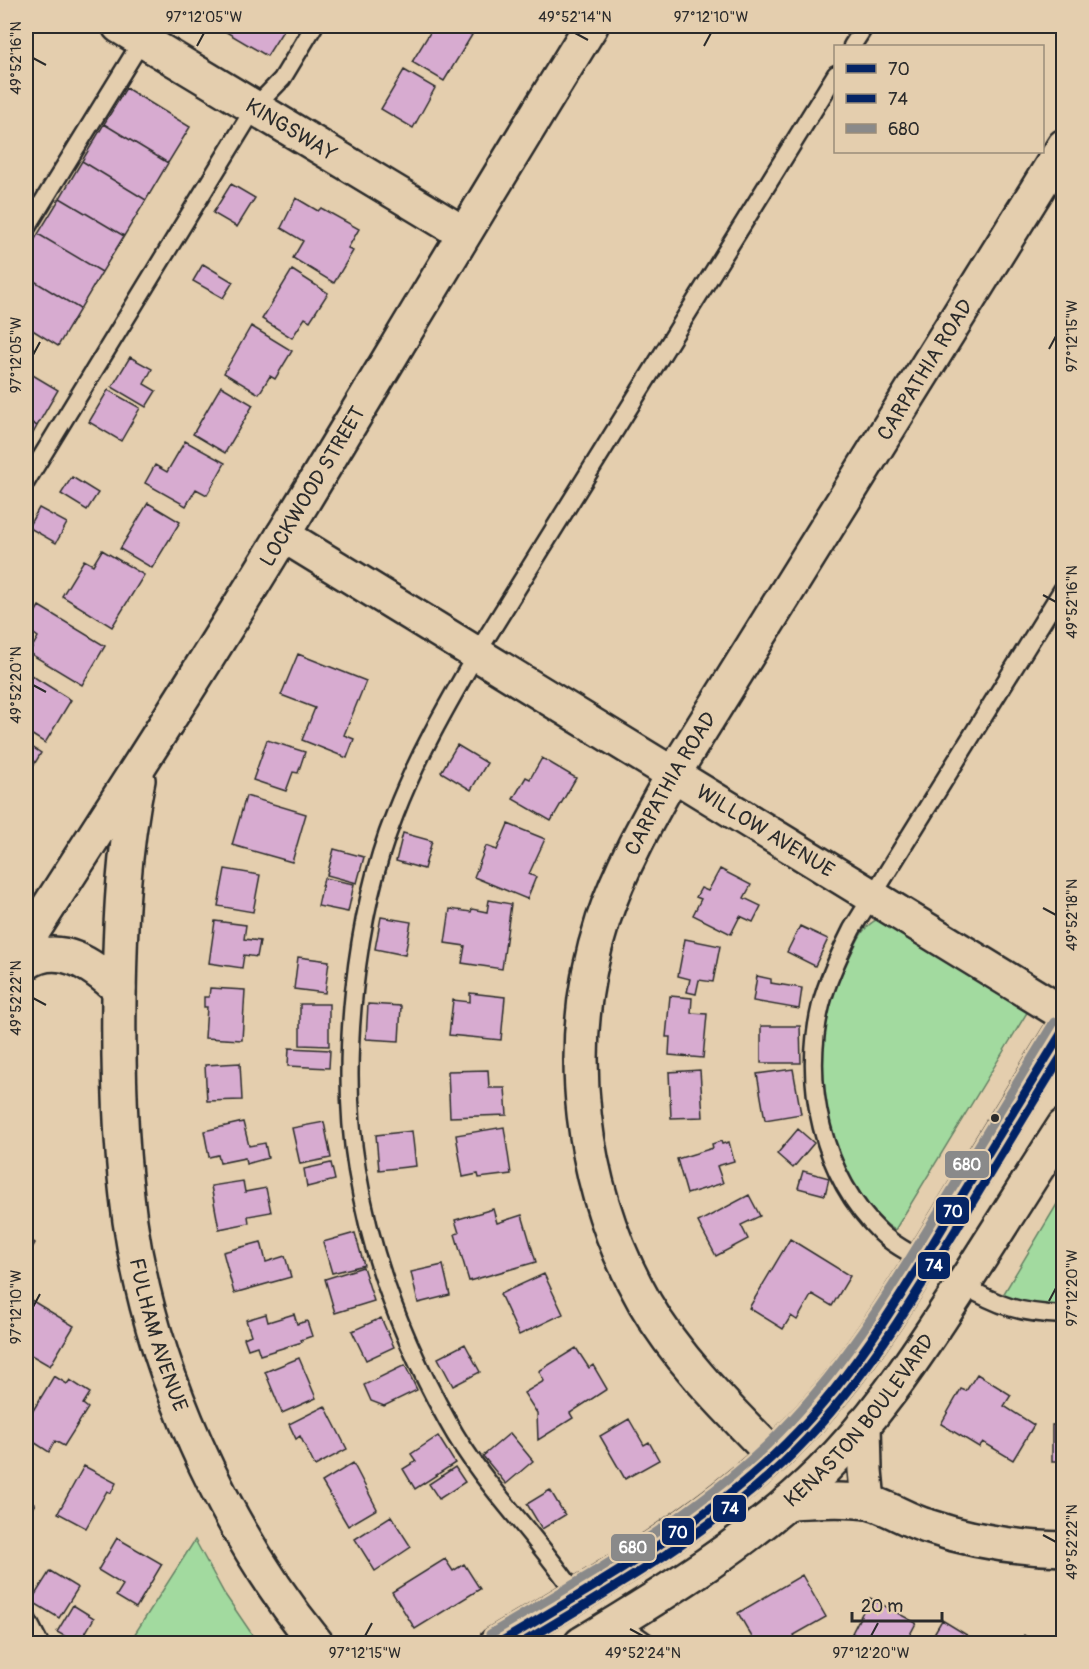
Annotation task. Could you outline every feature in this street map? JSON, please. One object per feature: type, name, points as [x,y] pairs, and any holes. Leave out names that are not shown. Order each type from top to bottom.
[{"type":"street","name":"LOCKWOOD STREET","points":[[26,942],[141,764],[283,535],[463,233],[591,26]]},
{"type":"street","name":"KINGSWAY","points":[[137,30],[255,107],[463,233]]},
{"type":"street","name":"CARPATHIA ROAD","points":[[773,1455],[704,1383],[674,1345],[645,1302],[615,1238],[604,1207],[583,1114],[581,1079],[584,1015],[594,949],[611,898],[631,854],[674,774],[1064,146]]},
{"type":"street","name":"WILLOW AVENUE","points":[[283,535],[1064,1014]]},
{"type":"street","name":"FULHAM AVENUE","points":[[141,764],[125,854],[121,893],[118,1083],[124,1170],[136,1253],[163,1357],[193,1437],[236,1524],[267,1576],[317,1644]]},
{"type":"street","points":[[26,963],[35,957],[62,954],[78,959],[98,970],[119,989]]},
{"type":"street","name":"KENASTON BOULEVARD","points":[[496,1644],[577,1596],[680,1529],[725,1496],[773,1455],[801,1427],[843,1379],[887,1317],[1064,1028]]},
{"type":"street","name":"KENASTON BOULEVARD","points":[[581,1644],[711,1563],[821,1473],[864,1424],[920,1350],[1064,1126]]},
{"type":"street","points":[[864,1424],[868,1502]]},
{"type":"street","points":[[788,1502],[826,1500],[868,1502],[926,1526],[997,1544],[1064,1549]]},
{"type":"lane","points":[[26,482],[255,107],[282,79],[314,26]]},
{"type":"lane","points":[[853,45],[866,26]]},
{"type":"lane","points":[[26,229],[137,30]]},
{"type":"lane","points":[[577,1596],[555,1564],[481,1474],[439,1405],[411,1348],[387,1287],[372,1236],[357,1170],[352,1116],[352,1020],[362,938],[373,885],[394,816],[416,764],[477,653],[834,77]]},
{"type":"lane","points":[[922,1261],[882,1235],[846,1187],[831,1156],[816,1099],[817,1025],[822,1003],[839,956],[871,897],[1064,587]]},
{"type":"lane","points":[[963,1285],[1004,1306],[1024,1311],[1064,1315]]},
{"type":"lane","points":[[26,1617],[40,1644]]},
{"type":"lane","points":[[618,1622],[649,1644]]},
{"type":"green space","points":[[878,919],[1031,1006],[895,1230],[874,1212],[846,1171],[834,1142],[826,1112],[822,1081],[823,1049],[836,987],[860,936],[872,922]]},
{"type":"green space","points":[[1063,1194],[1063,1307],[1032,1305],[1003,1295]]},
{"type":"green space","points":[[195,1540],[224,1593],[258,1643],[129,1643]]},
{"type":"building","points":[[216,26],[286,26],[267,56]]},
{"type":"building","points":[[434,26],[457,26],[472,35],[444,81],[412,62]]},
{"type":"building","points":[[404,70],[435,88],[413,128],[381,109]]},
{"type":"building","points":[[126,88],[190,127],[168,163],[104,124]]},
{"type":"building","points":[[104,124],[168,163],[146,200],[82,161]]},
{"type":"building","points":[[82,161],[146,200],[124,236],[60,198]]},
{"type":"building","points":[[231,184],[255,198],[237,227],[213,213]]},
{"type":"building","points":[[60,198],[124,236],[102,272],[38,234]]},
{"type":"building","points":[[296,198],[318,211],[321,208],[359,229],[348,248],[353,251],[334,283],[293,258],[303,241],[281,228]]},
{"type":"building","points":[[38,234],[102,272],[80,309],[26,276],[26,255]]},
{"type":"building","points":[[203,264],[233,282],[223,298],[193,281]]},
{"type":"building","points":[[292,270],[328,293],[310,321],[305,318],[292,338],[262,319]]},
{"type":"building","points":[[26,276],[80,309],[58,346],[26,326]]},
{"type":"building","points":[[251,326],[292,351],[275,379],[270,376],[259,394],[224,373]]},
{"type":"building","points":[[130,357],[152,369],[144,384],[156,391],[146,407],[112,387]]},
{"type":"building","points":[[26,371],[58,390],[37,426],[26,419]]},
{"type":"building","points":[[221,386],[253,405],[225,453],[193,434]]},
{"type":"building","points":[[108,390],[140,408],[121,441],[89,422]]},
{"type":"building","points":[[26,419],[37,426],[26,446]]},
{"type":"building","points":[[185,441],[225,463],[207,495],[196,489],[186,506],[145,483],[155,465],[167,472]]},
{"type":"building","points":[[72,477],[98,493],[87,510],[61,494]]},
{"type":"building","points":[[148,503],[180,522],[152,568],[120,549]]},
{"type":"building","points":[[39,508],[67,523],[56,543],[28,527]]},
{"type":"building","points":[[102,550],[144,575],[112,627],[62,596],[84,560],[93,565]]},
{"type":"building","points":[[39,606],[105,646],[82,685],[29,653],[38,637],[26,628]]},
{"type":"building","points":[[298,654],[366,681],[344,735],[354,739],[347,758],[302,740],[315,708],[281,695]]},
{"type":"building","points":[[26,672],[71,700],[45,743],[26,731]]},
{"type":"building","points":[[267,740],[305,752],[298,773],[293,772],[286,791],[253,780]]},
{"type":"building","points":[[26,743],[41,753],[26,778]]},
{"type":"building","points":[[457,745],[487,763],[471,790],[441,772]]},
{"type":"building","points":[[542,758],[576,778],[551,821],[513,799],[526,777],[530,779]]},
{"type":"building","points":[[246,796],[306,814],[292,862],[232,845]]},
{"type":"building","points":[[508,824],[545,839],[529,874],[536,877],[527,899],[474,877],[486,846],[497,850]]},
{"type":"building","points":[[403,833],[432,841],[424,869],[396,861]]},
{"type":"building","points":[[334,849],[364,857],[357,883],[327,875]]},
{"type":"building","points":[[225,869],[260,875],[253,912],[218,906]]},
{"type":"building","points":[[720,869],[751,885],[744,898],[761,906],[753,922],[740,916],[731,934],[693,915],[701,899],[696,897],[701,888],[708,891]]},
{"type":"building","points":[[324,878],[354,884],[348,912],[318,906]]},
{"type":"building","points":[[489,900],[511,904],[502,969],[462,963],[465,946],[445,943],[450,909],[487,912]]},
{"type":"building","points":[[381,917],[411,922],[405,955],[375,949]]},
{"type":"building","points":[[215,921],[246,925],[244,939],[260,941],[257,957],[244,955],[242,968],[209,963]]},
{"type":"building","points":[[800,926],[828,939],[815,966],[787,952]]},
{"type":"building","points":[[685,939],[720,946],[713,982],[699,980],[696,994],[687,992],[690,979],[678,976]]},
{"type":"building","points":[[298,957],[329,961],[325,993],[294,989]]},
{"type":"building","points":[[757,976],[771,979],[771,983],[802,988],[799,1009],[753,1001]]},
{"type":"building","points":[[210,988],[245,990],[242,1040],[205,1038],[207,1007],[204,1007],[204,997],[209,997]]},
{"type":"building","points":[[470,993],[505,997],[501,1040],[449,1035],[453,1000],[470,1002]]},
{"type":"building","points":[[670,996],[692,998],[691,1013],[707,1014],[703,1058],[669,1055],[670,1037],[666,1037]]},
{"type":"building","points":[[300,1004],[329,1004],[329,1046],[300,1045]]},
{"type":"building","points":[[368,1004],[401,1006],[399,1041],[366,1039]]},
{"type":"building","points":[[761,1026],[800,1026],[801,1063],[761,1063]]},
{"type":"building","points":[[289,1048],[330,1050],[329,1068],[288,1066]]},
{"type":"building","points":[[240,1063],[242,1100],[207,1101],[205,1065]]},
{"type":"building","points":[[793,1069],[801,1114],[765,1120],[757,1074]]},
{"type":"building","points":[[488,1070],[489,1088],[505,1088],[507,1115],[450,1117],[448,1071]]},
{"type":"building","points":[[700,1070],[703,1117],[671,1118],[669,1072]]},
{"type":"building","points":[[243,1122],[249,1146],[265,1143],[268,1158],[246,1164],[245,1158],[220,1163],[218,1155],[209,1157],[204,1131]]},
{"type":"building","points":[[324,1122],[331,1158],[300,1164],[292,1128]]},
{"type":"building","points":[[504,1127],[511,1174],[479,1178],[478,1174],[463,1177],[456,1135]]},
{"type":"building","points":[[798,1129],[814,1143],[793,1168],[777,1154]]},
{"type":"building","points":[[412,1131],[416,1166],[379,1170],[376,1135]]},
{"type":"building","points":[[721,1141],[722,1144],[729,1142],[734,1161],[717,1166],[723,1183],[687,1194],[677,1159],[713,1148],[712,1144]]},
{"type":"building","points":[[331,1163],[335,1180],[307,1187],[304,1169]]},
{"type":"building","points":[[803,1171],[829,1178],[825,1195],[798,1188]]},
{"type":"building","points":[[243,1181],[245,1192],[266,1188],[271,1212],[248,1216],[249,1223],[219,1229],[211,1186]]},
{"type":"building","points":[[749,1195],[760,1216],[741,1225],[748,1239],[716,1256],[698,1222]]},
{"type":"building","points":[[493,1209],[497,1223],[522,1215],[536,1262],[469,1281],[455,1234],[459,1233],[455,1220]]},
{"type":"building","points":[[355,1233],[364,1265],[332,1273],[323,1242]]},
{"type":"building","points":[[26,1237],[35,1243],[26,1259]]},
{"type":"building","points":[[790,1239],[850,1276],[832,1306],[812,1294],[797,1320],[791,1316],[783,1329],[749,1308]]},
{"type":"building","points":[[261,1242],[266,1262],[285,1256],[291,1277],[234,1293],[223,1252]]},
{"type":"building","points":[[443,1265],[450,1295],[418,1303],[411,1272]]},
{"type":"building","points":[[363,1267],[374,1301],[335,1313],[325,1279]]},
{"type":"building","points":[[544,1274],[563,1314],[519,1335],[500,1294]]},
{"type":"building","points":[[26,1297],[74,1326],[50,1366],[26,1352]]},
{"type":"building","points":[[266,1314],[268,1322],[294,1314],[297,1324],[307,1321],[312,1336],[301,1340],[302,1342],[260,1355],[257,1346],[248,1349],[244,1338],[251,1335],[246,1320]]},
{"type":"building","points":[[381,1318],[394,1347],[366,1360],[352,1331]]},
{"type":"building","points":[[465,1344],[480,1372],[453,1386],[438,1358]]},
{"type":"building","points":[[576,1348],[589,1368],[593,1365],[607,1389],[570,1413],[573,1418],[538,1440],[537,1413],[524,1393],[544,1381],[539,1371]]},
{"type":"building","points":[[299,1358],[316,1398],[282,1413],[265,1372]]},
{"type":"building","points":[[405,1365],[417,1390],[384,1406],[371,1401],[364,1385]]},
{"type":"building","points":[[977,1374],[1011,1395],[1004,1406],[1034,1425],[1013,1460],[983,1442],[979,1447],[941,1424],[961,1389],[966,1391]]},
{"type":"building","points":[[54,1376],[67,1384],[70,1380],[90,1393],[83,1404],[88,1408],[64,1446],[55,1441],[49,1452],[26,1437],[26,1422]]},
{"type":"building","points":[[325,1406],[347,1449],[315,1466],[300,1436],[296,1439],[289,1424]]},
{"type":"building","points":[[629,1419],[644,1445],[649,1442],[659,1460],[625,1479],[600,1436]]},
{"type":"building","points":[[1064,1424],[1064,1461],[1052,1461],[1052,1425]]},
{"type":"building","points":[[510,1433],[533,1461],[506,1484],[483,1456]]},
{"type":"building","points":[[438,1436],[455,1463],[415,1489],[403,1469],[416,1461],[411,1454]]},
{"type":"building","points":[[353,1463],[377,1509],[348,1526],[322,1482]]},
{"type":"building","points":[[84,1466],[116,1483],[111,1493],[107,1491],[86,1528],[58,1513]]},
{"type":"building","points":[[455,1467],[465,1482],[439,1499],[429,1484]]},
{"type":"building","points":[[550,1490],[565,1515],[542,1529],[527,1504]]},
{"type":"building","points":[[26,1497],[35,1504],[26,1517]]},
{"type":"building","points":[[391,1516],[411,1547],[375,1571],[355,1539]]},
{"type":"building","points":[[117,1538],[162,1564],[136,1608],[116,1596],[123,1585],[98,1570]]},
{"type":"building","points":[[445,1559],[453,1571],[464,1564],[480,1589],[415,1629],[392,1592]]},
{"type":"building","points":[[50,1571],[78,1588],[59,1618],[31,1601]]},
{"type":"building","points":[[802,1575],[826,1617],[794,1635],[799,1644],[756,1644],[738,1613]]},
{"type":"building","points":[[870,1598],[916,1623],[905,1644],[871,1644],[852,1633]]},
{"type":"building","points":[[73,1605],[94,1618],[79,1644],[57,1632]]},
{"type":"building","points":[[942,1620],[975,1640],[973,1644],[928,1644]]},
{"type":"building","points":[[1024,1635],[1037,1644],[1019,1644]]},
{"type":"transit line","name":"680","points":[[490,1634],[669,1524],[736,1473],[793,1418],[818,1390],[863,1331],[924,1236],[1054,1022]]},
{"type":"transit line","name":"70","points":[[497,1644],[676,1534],[742,1483],[800,1429],[848,1372],[891,1310],[1064,1029]]},
{"type":"transit line","name":"74","points":[[520,1644],[623,1582],[689,1538],[752,1490],[808,1437],[857,1380],[879,1350],[1064,1052]]}]
